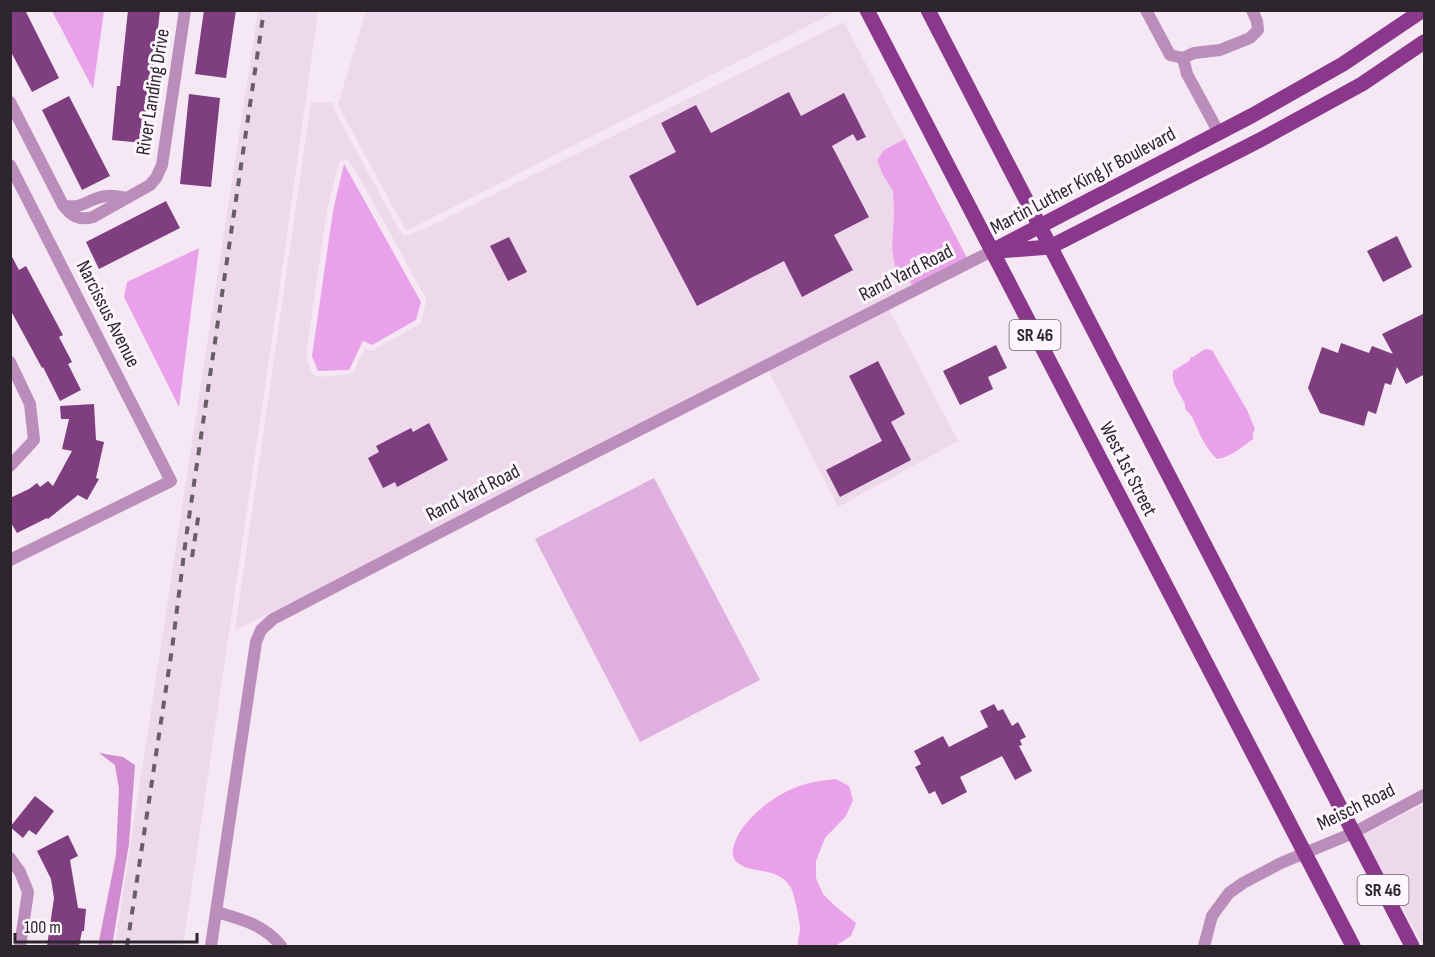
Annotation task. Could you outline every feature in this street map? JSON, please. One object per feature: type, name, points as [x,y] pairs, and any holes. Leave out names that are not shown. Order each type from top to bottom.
[{"type":"main road","name":"West 1st Street","points":[[867,10],[1353,946]]},
{"type":"main road","name":"West 1st Street","points":[[928,10],[1412,946]]},
{"type":"main road","name":"Martin Luther King Jr Boulevard","points":[[992,252],[1218,133],[1343,64],[1423,10]]},
{"type":"main road","name":"Martin Luther King Jr Boulevard","points":[[992,252],[1050,247],[1270,135],[1362,84],[1425,42]]},
{"type":"street","name":"River Landing Drive","points":[[10,102],[68,213],[76,218],[93,217],[143,191],[156,178],[162,165],[185,10]]},
{"type":"street","points":[[1146,10],[1170,55],[1183,58],[1194,53],[1220,50],[1250,38],[1258,30],[1252,10]]},
{"type":"street","points":[[1183,58],[1187,74],[1218,133]]},
{"type":"street","name":"Narcissus Avenue","points":[[10,165],[171,481],[10,560]]},
{"type":"street","name":"Rand Yard Road","points":[[211,946],[256,642],[261,630],[273,619],[529,486],[992,252]]},
{"type":"street","points":[[10,362],[30,404],[34,440],[10,466]]},
{"type":"street","name":"Meisch Road","points":[[1204,946],[1212,916],[1229,893],[1243,883],[1304,853],[1353,833],[1425,795]]},
{"type":"street","points":[[10,858],[20,872],[28,892],[20,946]]},
{"type":"street","points":[[217,912],[261,928],[281,946]]},
{"type":"shaded area","points":[[831,10],[833,13],[406,231],[338,105],[366,11]]},
{"type":"shaded area","points":[[52,11],[104,11],[93,89]]},
{"type":"shaded area","points":[[258,11],[318,11],[183,946],[115,946]]},
{"type":"shaded area","points":[[844,22],[905,139],[884,150],[877,160],[893,190],[894,213],[913,285],[884,300],[958,441],[838,507],[764,362],[344,577],[235,630],[311,102],[333,103],[333,108],[401,233],[405,236],[428,227]],"holes":[[[345,159],[349,161],[426,299],[426,303],[421,323],[374,350],[365,349],[352,374],[318,377],[312,374],[306,356],[327,210],[339,162]]]},
{"type":"shaded area","points":[[905,139],[967,258],[913,285],[896,273],[892,249],[893,191],[877,160],[884,150]]},
{"type":"shaded area","points":[[344,164],[421,302],[416,320],[372,345],[363,341],[349,370],[318,371],[312,356],[333,211]]},
{"type":"shaded area","points":[[199,248],[179,407],[124,297],[127,282]]},
{"type":"shaded area","points":[[1205,349],[1212,350],[1247,410],[1255,429],[1253,439],[1232,454],[1217,459],[1206,446],[1192,416],[1186,409],[1174,383],[1173,375],[1173,371]]},
{"type":"shaded area","points":[[654,478],[760,680],[640,742],[535,539]]},
{"type":"shaded area","points":[[99,753],[123,757],[135,765],[129,844],[112,946],[98,946],[116,855],[119,789],[115,765]]},
{"type":"shaded area","points":[[836,779],[849,786],[853,800],[846,816],[825,838],[816,861],[816,878],[823,894],[856,923],[851,936],[835,946],[798,946],[800,925],[791,888],[778,876],[740,865],[733,854],[735,842],[755,813],[787,791],[809,783]]},
{"type":"shaded area","points":[[1424,804],[1424,946],[1361,836]]},
{"type":"building","points":[[10,10],[25,10],[59,78],[32,92],[10,50]]},
{"type":"building","points":[[128,10],[160,10],[153,73],[150,72],[143,143],[112,140]]},
{"type":"building","points":[[204,10],[236,10],[226,78],[195,74]]},
{"type":"building","points":[[789,92],[801,116],[844,93],[866,137],[857,141],[853,134],[832,146],[869,217],[834,235],[853,270],[802,297],[784,261],[697,306],[629,176],[676,152],[661,123],[696,105],[711,133]]},
{"type":"building","points":[[189,94],[220,98],[211,187],[180,184]]},
{"type":"building","points":[[69,96],[110,176],[82,190],[42,110]]},
{"type":"building","points":[[166,201],[180,228],[99,269],[86,242]]},
{"type":"building","points":[[1397,236],[1412,267],[1383,282],[1367,251]]},
{"type":"building","points":[[509,237],[527,272],[508,281],[490,246]]},
{"type":"building","points":[[10,253],[19,270],[26,266],[63,335],[59,337],[72,362],[68,364],[81,390],[60,401],[10,309]]},
{"type":"building","points":[[1425,313],[1425,374],[1406,384],[1397,367],[1391,385],[1385,383],[1376,414],[1368,411],[1364,426],[1320,413],[1308,388],[1322,347],[1338,353],[1341,343],[1369,353],[1372,346],[1393,354],[1382,334]]},
{"type":"building","points":[[996,345],[1007,368],[988,377],[993,389],[960,405],[943,371]]},
{"type":"building","points":[[878,361],[905,414],[891,422],[911,460],[840,497],[826,470],[882,441],[849,376]]},
{"type":"building","points":[[94,404],[96,440],[104,442],[96,478],[99,479],[87,500],[78,495],[48,519],[17,533],[10,521],[10,498],[37,483],[40,487],[48,481],[53,486],[72,451],[62,449],[69,419],[61,419],[60,406]]},
{"type":"building","points":[[429,423],[448,460],[397,487],[395,482],[383,488],[368,458],[379,452],[376,446],[411,428],[413,432]]},
{"type":"building","points":[[994,704],[998,711],[1003,709],[1012,726],[1018,722],[1026,737],[1020,740],[1022,745],[1019,746],[1032,771],[1015,780],[1002,756],[960,777],[967,792],[942,805],[935,791],[929,794],[915,767],[921,764],[914,751],[943,736],[949,747],[988,727],[980,711]]},
{"type":"building","points":[[35,796],[54,811],[36,835],[29,830],[23,838],[10,827]]},
{"type":"building","points":[[68,835],[78,856],[70,860],[78,908],[86,909],[84,931],[82,931],[79,946],[47,946],[54,898],[51,879],[37,851]]},
{"type":"railway","points":[[127,946],[264,10]]},
{"type":"railway","points":[[192,557],[199,512]]}]
